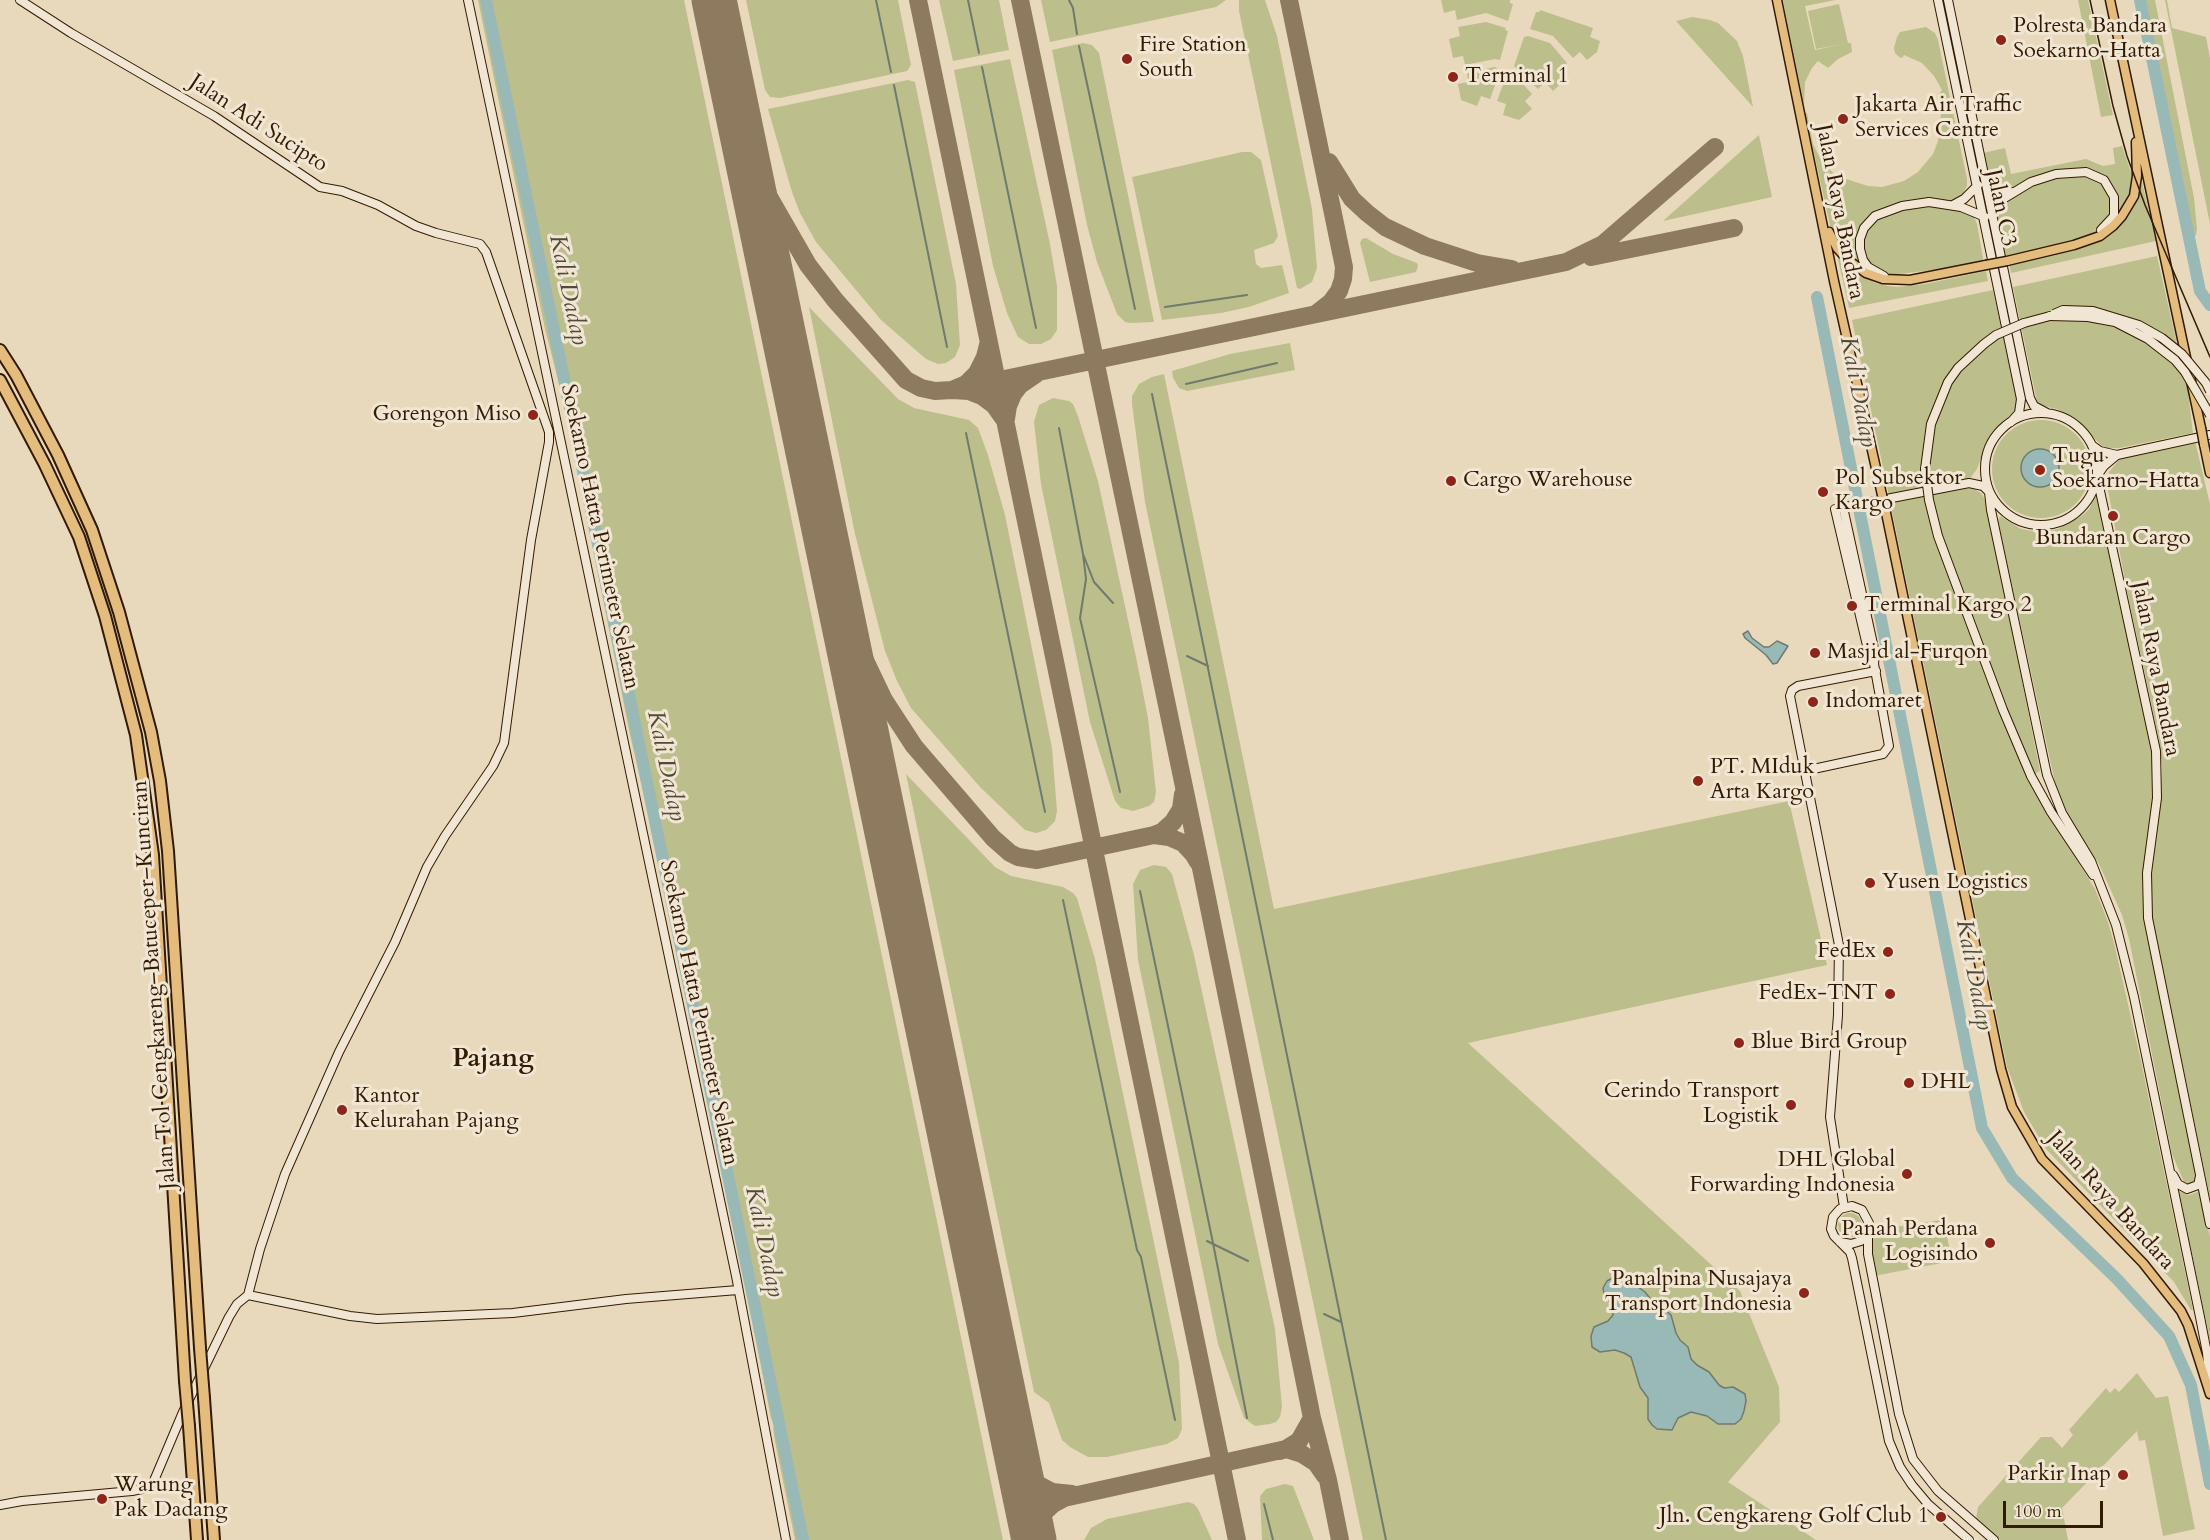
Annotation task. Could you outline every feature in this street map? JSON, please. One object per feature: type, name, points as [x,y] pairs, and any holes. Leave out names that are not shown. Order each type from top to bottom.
[{"type":"highway","name":"Jalan Tol Cengkareng–Batuceper–Kunciran","points":[[0,350],[16,375],[58,455],[92,530],[138,678],[160,781],[168,851],[214,1540]]},
{"type":"highway","name":"Jalan Tol Cengkareng–Batuceper–Kunciran","points":[[0,380],[45,465],[86,559],[124,682],[145,787],[153,855],[197,1540]]},
{"type":"main road","name":"Jalan Raya Bandara","points":[[1777,0],[1844,329],[1885,508],[2001,1069],[2012,1107],[2042,1159],[2143,1263],[2181,1311],[2193,1338],[2210,1394]]},
{"type":"main road","points":[[2110,0],[2210,473]]},
{"type":"main road","points":[[1818,200],[1833,241],[1841,254],[1866,273],[1890,280],[1910,280],[2074,246],[2107,231],[2122,216],[2134,196],[2138,164],[2133,112]]},
{"type":"street","name":"Jalan Adi Sucipto","points":[[20,0],[71,33],[214,116],[320,187],[342,191],[378,205],[416,226],[480,244],[486,252],[547,425],[549,438],[531,540],[507,732],[493,766],[445,836],[427,867],[395,942],[339,1052],[285,1174],[248,1294]]},
{"type":"street","name":"Soekarno Hatta Perimeter Selatan","points":[[468,0],[738,1290],[786,1540]]},
{"type":"street","name":"Jalan C3","points":[[1938,0],[2021,399],[2019,413],[2011,422]]},
{"type":"street","name":"Jalan C3","points":[[1948,0],[2030,398],[2034,406],[2047,413]]},
{"type":"street","points":[[1928,276],[1891,277],[1875,272],[1866,264],[1860,253],[1862,233],[1866,224],[1875,216],[1902,206],[1929,202],[1952,205],[1984,217],[1993,215],[2000,202],[2012,192],[2039,178],[2066,172],[2086,172],[2104,180],[2115,197],[2116,206],[2112,219],[2102,230],[2074,246]]},
{"type":"street","points":[[1952,205],[1958,204],[1977,185],[1986,183],[1997,192],[2012,192]]},
{"type":"street","points":[[2050,316],[2063,310],[2093,311],[2139,325],[2162,338],[2182,354],[2210,391]]},
{"type":"street","name":"Jalan Raya Bandara","points":[[2103,888],[2064,831],[2031,776],[2011,731],[1938,536],[1926,484],[1925,456],[1930,424],[1948,382],[1958,368],[1996,335],[2024,323],[2050,316],[2080,316],[2115,322],[2148,339],[2175,360],[2185,372],[2210,415]]},
{"type":"street","points":[[1969,483],[1981,474],[1993,439],[2011,422],[2028,414],[2047,413],[2065,418],[2100,451],[2117,455],[2210,435]]},
{"type":"street","points":[[2092,445],[2096,458],[2097,477]]},
{"type":"street","points":[[1804,771],[1886,753],[1888,741],[1875,667],[1875,653],[1839,508],[1969,483],[1983,486],[1997,504],[2016,519],[2045,525],[2064,520],[2082,506],[2092,492],[2104,466],[2117,455]]},
{"type":"street","points":[[1984,468],[1989,492]]},
{"type":"street","name":"Jalan Raya Bandara","points":[[2097,477],[2156,751],[2157,798],[2147,873],[2148,918],[2210,1224]]},
{"type":"street","name":"Jalan Raya Bandara","points":[[1989,492],[2047,775],[2061,813],[2088,856],[2103,888],[2116,925],[2134,997],[2205,1344],[2210,1385]]},
{"type":"street","points":[[1844,1207],[1830,1118],[1839,990],[1839,945],[1790,702],[1792,690],[1798,686],[1875,667]]},
{"type":"street","points":[[2167,1157],[2174,1177],[2184,1188],[2190,1189],[2198,1185],[2200,1172]]},
{"type":"street","points":[[1969,1540],[1928,1504],[1911,1485],[1899,1465],[1883,1418],[1852,1258],[1850,1252],[1832,1233],[1831,1221],[1835,1214],[1844,1207],[1855,1207],[1865,1213],[1869,1223],[1868,1254],[1899,1414],[1913,1459],[1938,1491],[1994,1540]]},
{"type":"street","points":[[1840,1242],[1856,1243],[1861,1241],[1868,1232]]},
{"type":"street","points":[[0,1505],[146,1488],[153,1483],[183,1412],[229,1317],[237,1304],[248,1294],[350,1316],[378,1319],[513,1313],[626,1299],[738,1290]]},
{"type":"street","points":[[1883,1418],[1899,1414]]},
{"type":"street","points":[[1899,1465],[1913,1459]]},
{"type":"street","points":[[1953,1526],[1963,1513]]},
{"type":"green space","points":[[478,0],[684,0],[1003,1540],[795,1540],[775,1442],[773,1428],[776,1426],[771,1419],[746,1285],[630,735],[564,403],[545,329]]},
{"type":"green space","points":[[746,0],[898,0],[911,65],[907,71],[780,98],[770,97],[765,90]]},
{"type":"green space","points":[[939,0],[999,0],[1009,50],[953,61]]},
{"type":"green space","points":[[1041,0],[1226,0],[1216,7],[1050,42]]},
{"type":"green space","points":[[1239,0],[1265,0],[1277,36],[1312,209],[1317,268],[1312,282],[1300,289],[1297,288],[1239,11]]},
{"type":"green space","points":[[1441,0],[1510,0],[1513,4],[1508,21],[1486,13],[1457,20],[1455,10],[1444,13]]},
{"type":"green space","points":[[1783,0],[1836,0],[1805,6],[1815,50],[1843,44],[1816,49],[1808,11],[1839,4],[1848,43],[1851,43],[1852,52],[1838,59],[1828,68],[1818,61],[1812,68],[1805,82],[1804,105]]},
{"type":"green space","points":[[2078,0],[2088,0],[2113,115],[2101,117]]},
{"type":"green space","points":[[2144,0],[2155,0],[2194,198],[2197,229],[2192,239]]},
{"type":"green space","points":[[2165,0],[2167,0],[2172,28],[2206,37],[2210,58],[2210,224]]},
{"type":"green space","points":[[1540,10],[1593,28],[1590,37],[1600,41],[1597,52],[1587,60],[1580,52],[1573,58],[1553,36],[1530,29],[1536,12]]},
{"type":"green space","points":[[1692,17],[1718,23],[1737,41],[1743,56],[1753,107],[1676,21]]},
{"type":"green space","points":[[1486,22],[1506,28],[1505,30],[1508,31],[1500,60],[1465,65],[1463,56],[1453,58],[1449,39],[1460,36],[1458,27]]},
{"type":"green space","points":[[1926,27],[1935,33],[1938,40],[1967,186],[1962,195],[1954,200],[1907,202],[1874,214],[1867,219],[1858,233],[1855,246],[1858,258],[1868,272],[1848,257],[1832,234],[1805,113],[1807,113],[1813,144],[1820,158],[1837,176],[1868,186],[1882,187],[1904,181],[1918,172],[1933,154],[1938,141],[1941,114],[1939,94],[1942,90],[1934,76],[1922,63],[1904,55],[1902,58],[1899,57],[1894,48],[1900,32]]},
{"type":"green space","points":[[1528,36],[1550,43],[1567,63],[1560,69],[1567,78],[1553,91],[1545,82],[1538,89],[1514,66],[1524,37]]},
{"type":"green space","points":[[1083,43],[1092,45],[1099,53],[1154,322],[1125,322],[1117,314],[1097,262],[1087,225],[1052,50]]},
{"type":"green space","points":[[1010,59],[1057,286],[1057,330],[1051,339],[1041,344],[1029,344],[1018,337],[1007,313],[993,266],[954,70]]},
{"type":"green space","points":[[1495,67],[1500,71],[1490,99],[1481,96],[1477,106],[1461,100],[1458,84],[1468,82],[1467,73]]},
{"type":"green space","points":[[1512,72],[1532,94],[1525,101],[1532,109],[1519,120],[1503,115],[1506,104],[1497,101],[1507,74],[1511,75]]},
{"type":"green space","points":[[908,80],[915,82],[956,284],[960,345],[955,357],[946,363],[938,364],[926,359],[881,320],[816,242],[800,213],[792,192],[768,109]]},
{"type":"green space","points":[[1759,135],[1772,197],[1663,221]]},
{"type":"green space","points":[[2122,146],[2133,178],[2129,198],[2114,223],[2118,212],[2118,199],[2112,185],[2099,173],[2086,170],[2054,171],[2011,189],[1999,188],[1987,178],[1983,153],[2005,148],[2011,174],[2086,159],[2103,166],[2115,164],[2113,148]]},
{"type":"green space","points":[[1242,152],[1251,152],[1261,160],[1278,236],[1274,243],[1254,250],[1256,264],[1261,268],[1282,265],[1289,293],[1249,307],[1221,313],[1162,320],[1132,177]]},
{"type":"green space","points":[[2140,174],[2156,241],[2011,273],[2009,263],[2078,248],[2104,238],[2117,227]]},
{"type":"green space","points":[[2085,176],[2098,181],[2103,184],[2111,197],[2111,214],[2100,230],[2086,237],[2005,258],[1997,223],[1999,206],[2027,186],[2056,178]]},
{"type":"green space","points":[[1942,206],[1970,212],[1974,217],[1984,264],[1891,275],[1882,273],[1866,262],[1862,243],[1864,233],[1877,219],[1904,209]]},
{"type":"green space","points":[[1366,238],[1393,254],[1417,263],[1416,272],[1370,282],[1360,243]]},
{"type":"green space","points":[[1837,255],[1857,273],[1875,283],[1888,286],[1925,284],[1986,271],[1988,281],[1849,308]]},
{"type":"green space","points":[[2157,256],[2188,392],[2193,433],[2119,448],[2107,448],[2071,416],[2037,402],[2013,287]]},
{"type":"green space","points":[[1993,290],[2016,392],[2018,404],[2015,412],[1989,437],[1977,469],[1971,477],[1961,482],[1889,496],[1852,320]]},
{"type":"green space","points":[[809,307],[898,399],[914,408],[969,420],[978,428],[1005,515],[1052,748],[1057,811],[1055,821],[1046,830],[1036,833],[1025,830],[980,787],[911,708],[897,681],[885,651],[855,534]]},
{"type":"green space","points":[[1290,343],[1295,370],[1187,391],[1179,388],[1173,378],[1172,371],[1230,354]]},
{"type":"green space","points":[[1164,374],[1274,909],[1789,801],[1827,965],[1468,1043],[1740,1291],[1779,1387],[1780,1422],[1728,1482],[1816,1540],[1363,1540],[1145,502],[1132,396],[1139,384]]},
{"type":"green space","points":[[1053,398],[1073,404],[1098,481],[1148,718],[1156,792],[1154,802],[1133,811],[1121,808],[1115,801],[1090,722],[1041,484],[1034,422],[1039,405]]},
{"type":"green space","points":[[2041,420],[2060,424],[2075,435],[2086,450],[2090,469],[2086,488],[2075,503],[2060,514],[2041,518],[2022,514],[2007,503],[1996,488],[1992,469],[1996,450],[2007,435],[2022,424]]},
{"type":"green space","points":[[2195,441],[2210,504],[2210,1198],[2153,923],[2150,889],[2161,800],[2162,766],[2158,735],[2108,490],[2109,472],[2123,455]]},
{"type":"green space","points":[[1966,487],[1981,493],[1986,501],[2040,771],[2027,778],[2095,889],[2114,943],[2193,1310],[2174,1282],[2046,1149],[2024,1112],[2007,1067],[1890,502]]},
{"type":"green space","points":[[2096,496],[2100,497],[2150,735],[2154,791],[2153,817],[2143,884],[2144,907],[2197,1176],[2190,1184],[2184,1182],[2172,1154],[2129,939],[2122,915],[2099,864],[2067,814],[2056,787],[1998,521],[2000,516],[2021,529],[2039,532],[2058,529],[2083,515]]},
{"type":"green space","points":[[906,774],[995,867],[1011,876],[1063,887],[1077,898],[1095,959],[1179,1363],[1182,1429],[1178,1438],[1167,1444],[1107,1457],[1088,1457],[1062,1440],[1049,1403],[1034,1392]]},
{"type":"green space","points":[[1154,865],[1166,867],[1172,874],[1194,955],[1275,1329],[1282,1407],[1280,1417],[1276,1422],[1270,1424],[1255,1426],[1244,1418],[1218,1344],[1138,960],[1133,884],[1140,870]]},
{"type":"green space","points":[[2179,1191],[2189,1195],[2200,1191],[2210,1237],[2210,1340]]},
{"type":"green space","points":[[1850,1213],[1859,1216],[1862,1225],[1859,1234],[1850,1237],[1841,1234],[1838,1225],[1841,1216]]},
{"type":"green space","points":[[1941,1220],[1944,1222],[1952,1261],[1874,1276],[1870,1244],[1876,1235],[1888,1228]]},
{"type":"green space","points":[[2137,1373],[2156,1398],[2168,1396],[2195,1529],[2163,1536],[2145,1440],[2139,1441],[2137,1431],[2062,1508],[2068,1540],[2000,1540],[1976,1519],[1978,1507],[2041,1437],[2052,1437],[2062,1448],[2073,1435],[2069,1430],[2106,1388],[2110,1393],[2115,1388],[2119,1392]]},
{"type":"green space","points":[[1285,1484],[1293,1486],[1314,1540],[1262,1540],[1260,1496],[1266,1489]]},
{"type":"green space","points":[[1188,1502],[1194,1504],[1198,1509],[1212,1540],[1084,1540],[1091,1528],[1107,1519]]},
{"type":"water","points":[[2040,449],[2054,454],[2059,468],[2054,482],[2040,487],[2026,482],[2021,468],[2026,454]]},
{"type":"water","points":[[1748,631],[1752,638],[1764,647],[1769,647],[1777,641],[1788,646],[1777,663],[1773,664],[1766,655],[1745,638],[1743,634]]},
{"type":"water","points":[[1614,1277],[1634,1284],[1645,1292],[1656,1306],[1671,1315],[1676,1333],[1688,1347],[1691,1359],[1709,1372],[1719,1385],[1724,1388],[1733,1387],[1745,1394],[1746,1401],[1741,1419],[1735,1424],[1718,1424],[1707,1416],[1691,1412],[1678,1418],[1672,1430],[1657,1429],[1652,1425],[1648,1419],[1648,1398],[1640,1387],[1631,1357],[1615,1350],[1600,1352],[1592,1347],[1591,1336],[1594,1327],[1608,1321],[1613,1315],[1612,1305],[1604,1294],[1603,1288],[1607,1281]]},
{"type":"waterway","name":"Kali Dadap","points":[[486,0],[803,1540]]},
{"type":"waterway","points":[[876,0],[891,72]]},
{"type":"waterway","points":[[968,0],[979,53]]},
{"type":"waterway","points":[[1069,0],[1073,8],[1077,34]]},
{"type":"waterway","name":"Kali Dadap","points":[[2140,0],[2200,291],[2210,305]]},
{"type":"waterway","points":[[1079,46],[1135,309]]},
{"type":"waterway","points":[[982,67],[1036,328]]},
{"type":"waterway","points":[[894,85],[947,347]]},
{"type":"waterway","points":[[1165,307],[1247,295]]},
{"type":"waterway","name":"Kali Dadap","points":[[1817,297],[1982,1128],[2012,1178],[2117,1279],[2169,1336],[2191,1385],[2210,1484]]},
{"type":"waterway","points":[[1186,384],[1277,363]]},
{"type":"waterway","points":[[1152,394],[1386,1540]]},
{"type":"waterway","points":[[1059,428],[1083,554],[1094,582],[1113,603]]},
{"type":"waterway","points":[[966,433],[1045,812]]},
{"type":"waterway","points":[[1083,554],[1086,579],[1080,618],[1120,792]]},
{"type":"waterway","points":[[1187,656],[1208,666]]},
{"type":"waterway","points":[[1140,891],[1247,1418]]},
{"type":"waterway","points":[[1063,900],[1175,1420]]},
{"type":"waterway","points":[[1207,1241],[1248,1261]]},
{"type":"waterway","points":[[1324,1314],[1341,1322]]},
{"type":"waterway","points":[[1264,1504],[1273,1540]]},
{"type":"taxiway","points":[[717,0],[724,49]]},
{"type":"taxiway","points":[[918,0],[1237,1540]]},
{"type":"taxiway","points":[[1020,0],[1202,873],[1312,1418],[1340,1540]]},
{"type":"taxiway","points":[[1289,0],[1344,267],[1339,291],[1331,302],[1317,313]]},
{"type":"taxiway","points":[[737,110],[769,197],[808,265],[835,300],[906,380],[921,388],[935,391],[952,390],[1566,262],[1603,244],[1715,147]]},
{"type":"taxiway","points":[[1329,162],[1352,199],[1385,227],[1425,246],[1477,263],[1512,269]]},
{"type":"taxiway","points":[[1591,257],[1734,228]]},
{"type":"taxiway","points":[[988,345],[977,373],[966,384],[952,390],[969,391],[982,396],[994,405],[1004,419]]},
{"type":"taxiway","points":[[1006,419],[1013,394],[1020,385],[1036,374]]},
{"type":"taxiway","points":[[835,584],[864,658],[884,700],[914,746],[993,838],[1010,853],[1018,857],[1037,860],[1154,835],[1162,832],[1173,822],[1181,809],[1183,794]]},
{"type":"taxiway","points":[[1154,835],[1169,837],[1183,843],[1198,862]]},
{"type":"taxiway","points":[[1034,1540],[1035,1529],[1041,1515],[1064,1498],[1286,1449],[1299,1441],[1312,1418]]},
{"type":"taxiway","points":[[1279,1451],[1286,1449],[1302,1454],[1316,1463],[1325,1476]]},
{"type":"taxiway","points":[[1016,1456],[1024,1471],[1037,1484],[1052,1492],[1072,1494]]},
{"type":"runway","points":[[714,0],[1034,1540]]},
{"type":"tram line","points":[[2090,0],[2113,106],[2127,156],[2145,205],[2210,357]]},
{"type":"place","name":"Polresta Bandara Soekarno-Hatta","points":[[2001,40]]},
{"type":"place","name":"Fire Station South","points":[[1127,59]]},
{"type":"place","name":"Terminal 1","points":[[1453,77]]},
{"type":"place","name":"Jakarta Air Traffic Services Centre","points":[[1843,119]]},
{"type":"place","name":"Gorengon Miso","points":[[533,415]]},
{"type":"place","name":"Tugu Soekarno-Hatta","points":[[2040,470]]},
{"type":"place","name":"Cargo Warehouse","points":[[1451,481]]},
{"type":"place","name":"Pol Subsektor Kargo","points":[[1823,492]]},
{"type":"place","name":"Bundaran Cargo","points":[[2113,516]]},
{"type":"place","name":"Terminal Kargo 2","points":[[1852,606]]},
{"type":"place","name":"Masjid al-Furqon","points":[[1815,653]]},
{"type":"place","name":"Indomaret","points":[[1813,702]]},
{"type":"place","name":"PT. MIduk Arta Kargo","points":[[1698,781]]},
{"type":"place","name":"Yusen Logistics","points":[[1870,883]]},
{"type":"place","name":"FedEx","points":[[1888,952]]},
{"type":"place","name":"FedEx-TNT","points":[[1890,994]]},
{"type":"place","name":"Blue Bird Group","points":[[1739,1043]]},
{"type":"place","name":"DHL","points":[[1909,1083]]},
{"type":"place","name":"Cerindo Transport Logistik","points":[[1791,1105]]},
{"type":"place","name":"Kantor Kelurahan Pajang","points":[[342,1110]]},
{"type":"place","name":"DHL Global Forwarding Indonesia","points":[[1907,1174]]},
{"type":"place","name":"Panah Perdana Logisindo","points":[[1990,1243]]},
{"type":"place","name":"Panalpina Nusajaya Transport Indonesia","points":[[1804,1293]]},
{"type":"place","name":"Parkir Inap","points":[[2123,1475]]},
{"type":"place","name":"Warung Pak Dadang","points":[[102,1499]]},
{"type":"place","name":"Jln. Cengkareng Golf Club 1","points":[[1941,1517]]},
{"type":"district","name":"Pajang","points":[[493,1060]]}]
